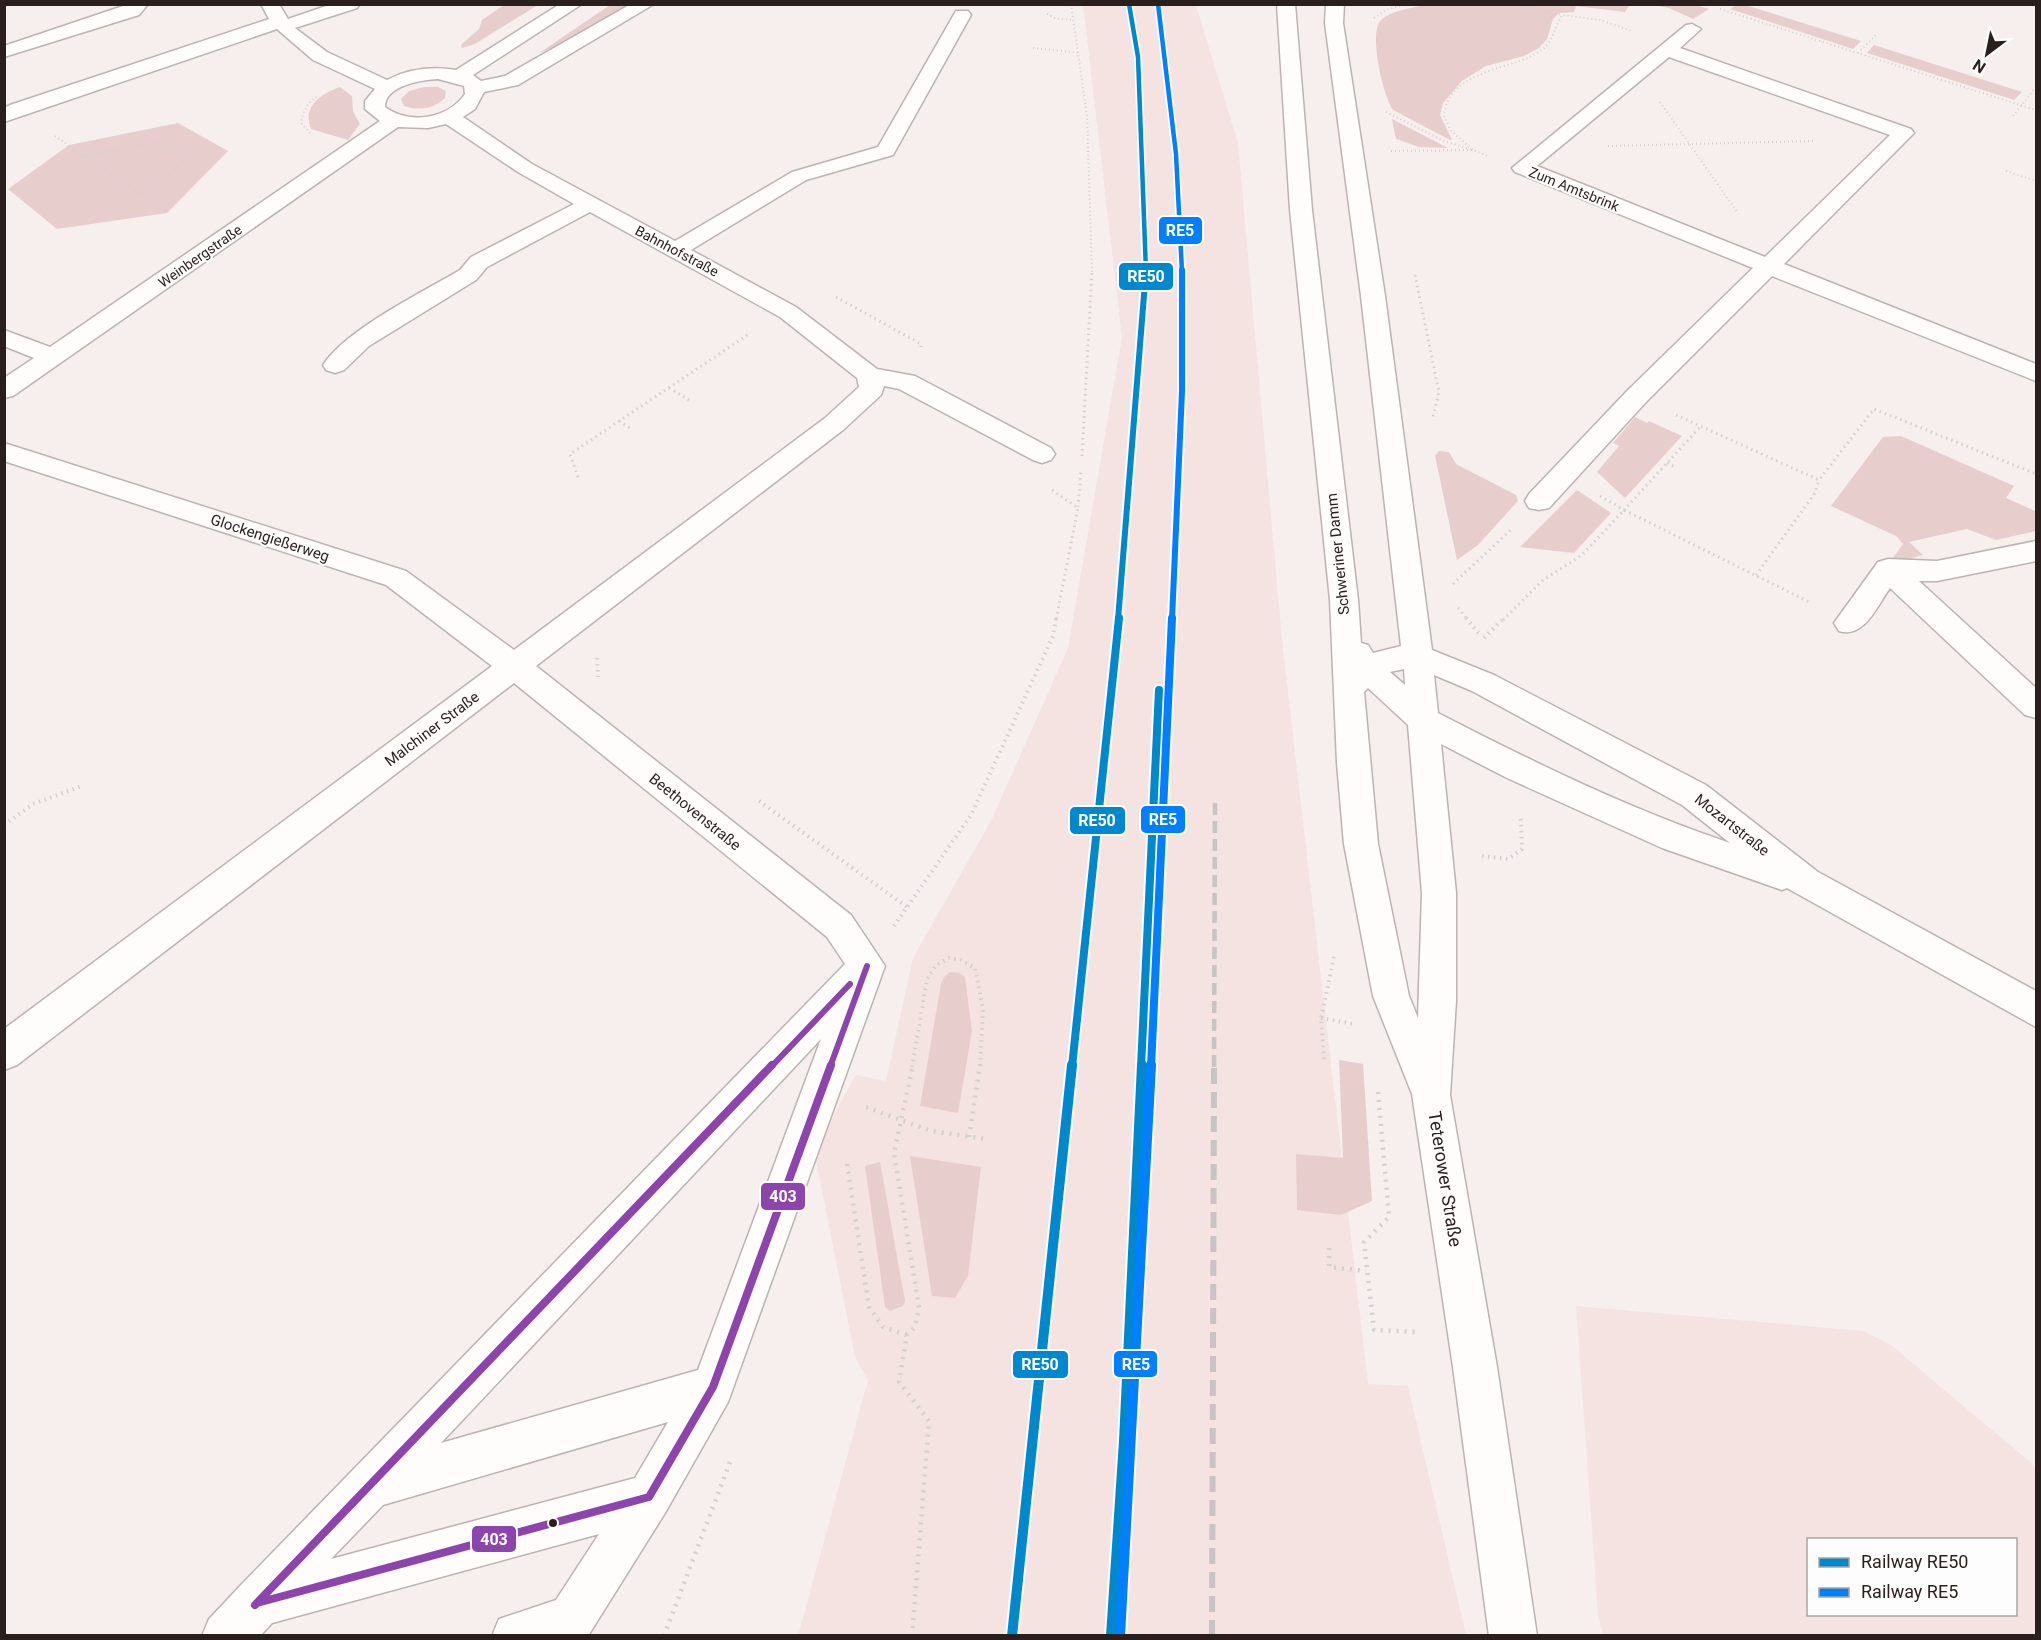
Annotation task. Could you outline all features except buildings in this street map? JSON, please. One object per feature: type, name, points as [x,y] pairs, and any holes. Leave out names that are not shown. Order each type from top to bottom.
[{"type":"street","points":[[4,52],[133,10],[139,4]]},
{"type":"street","points":[[270,4],[281,24],[318,56],[355,76],[387,87]]},
{"type":"street","points":[[11,113],[281,24],[351,4]]},
{"type":"street","points":[[459,76],[573,4]]},
{"type":"street","points":[[475,88],[511,81],[645,4]]},
{"type":"street","name":"Schweriner Damm","points":[[1286,4],[1301,210],[1346,636],[1359,679]]},
{"type":"street","points":[[1335,4],[1335,23],[1373,296],[1418,660],[1423,720]]},
{"type":"street","points":[[675,250],[799,176],[886,151],[962,15]]},
{"type":"street","name":"Zum Amtsbrink","points":[[1692,29],[1522,168],[2037,373]]},
{"type":"street","points":[[1539,501],[1636,396],[1904,133],[1671,47]]},
{"type":"street","points":[[427,74],[459,76],[473,83],[475,94],[468,105],[448,116],[421,122],[394,121],[381,116],[375,109],[375,101],[387,87],[407,78],[427,74]]},
{"type":"street","name":"Bahnhofstraße","points":[[448,116],[525,168],[788,312],[869,375]]},
{"type":"street","name":"Weinbergstraße","points":[[4,390],[394,121]]},
{"type":"street","points":[[336,365],[360,341],[468,275],[479,262],[590,204]]},
{"type":"street","points":[[4,337],[52,356]]},
{"type":"street","points":[[869,375],[906,382],[1042,454]]},
{"type":"street","name":"Malchiner Straße","points":[[4,1052],[834,424],[872,390],[869,375]]},
{"type":"street","name":"Glockengießerweg","points":[[4,452],[396,578],[514,666]]},
{"type":"street","points":[[1888,569],[1937,571],[2037,551]]},
{"type":"street","points":[[1849,622],[1888,569]]},
{"type":"street","points":[[1888,569],[2037,706]]},
{"type":"street","name":"Mozartstraße","points":[[1359,679],[1386,660],[1418,660],[1448,668],[1504,694],[1694,795],[1806,883],[2037,1010]]},
{"type":"street","name":"Beethovenstraße","points":[[514,666],[839,926],[867,966]]},
{"type":"street","points":[[1431,1095],[1392,996],[1368,886],[1353,764],[1359,679],[1423,720],[1518,769],[1674,838],[1806,883]]},
{"type":"street","name":"Teterower Straße","points":[[1423,720],[1438,892],[1438,1001],[1431,1095],[1513,1635]]},
{"type":"street","points":[[516,1635],[571,1619],[649,1497],[713,1387],[867,966]]},
{"type":"street","points":[[241,1619],[867,966]]},
{"type":"street","points":[[368,1486],[713,1387]]},
{"type":"street","points":[[241,1619],[649,1497]]},
{"type":"path","points":[[867,966],[976,804],[1053,636],[1078,508],[1091,316],[1091,193],[1081,53],[1071,4]]},
{"type":"path","points":[[1385,4],[1386,10],[1406,4]]},
{"type":"path","points":[[1512,4],[1562,15],[1600,20],[1671,47]]},
{"type":"path","points":[[1712,7],[2037,110]]},
{"type":"path","points":[[1047,14],[1057,19],[1074,20]]},
{"type":"path","points":[[1473,150],[1456,138],[1444,116],[1446,104],[1466,82],[1493,68],[1543,50],[1552,40],[1562,15]]},
{"type":"path","points":[[1858,53],[1878,33]]},
{"type":"path","points":[[1033,48],[1081,53]]},
{"type":"path","points":[[1640,72],[1750,231],[1767,266]]},
{"type":"path","points":[[355,76],[311,99],[302,113],[302,123],[313,135],[357,146]]},
{"type":"path","points":[[2013,116],[2037,87]]},
{"type":"path","points":[[1380,109],[1444,141],[1522,168]]},
{"type":"path","points":[[11,113],[84,156],[167,213]]},
{"type":"path","points":[[1548,147],[1819,141]]},
{"type":"path","points":[[84,156],[161,142],[191,157],[142,195]]},
{"type":"path","points":[[1389,151],[1473,150]]},
{"type":"path","points":[[2006,171],[2037,181]]},
{"type":"path","points":[[578,477],[570,454],[752,332],[742,326]]},
{"type":"path","points":[[669,388],[689,400]]},
{"type":"path","points":[[1636,396],[1819,480]]},
{"type":"path","points":[[1756,576],[1815,493],[1819,480],[1874,410],[2037,474]]},
{"type":"path","points":[[619,422],[630,428]]},
{"type":"path","points":[[1483,639],[1543,580],[1582,555],[1701,426]]},
{"type":"path","points":[[1667,463],[1676,467]]},
{"type":"path","points":[[1050,489],[1078,508]]},
{"type":"path","points":[[1449,587],[1470,572],[1539,501]]},
{"type":"path","points":[[1624,510],[1849,622]]},
{"type":"path","points":[[4,825],[33,804],[82,786]]},
{"type":"path","points":[[1324,1059],[1321,1018],[1334,955]]},
{"type":"path","points":[[912,1635],[929,1421],[899,1382],[907,1335],[915,1327],[919,1308],[894,1153],[927,979],[936,965],[949,958],[961,960],[975,968],[981,986],[983,1037],[969,1137]]},
{"type":"path","points":[[1321,1018],[1362,1026]]},
{"type":"path","points":[[1377,1087],[1389,1217],[1364,1242],[1374,1330],[1469,1334]]},
{"type":"path","points":[[885,1114],[931,1131],[986,1139]]},
{"type":"path","points":[[846,1160],[869,1307],[877,1325],[891,1333],[907,1335]]},
{"type":"path","points":[[1329,1248],[1329,1267],[1366,1270]]},
{"type":"path","points":[[664,1635],[734,1452]]},
{"type":"shaded area","points":[[504,5],[538,5],[475,44],[462,48],[461,45],[479,29],[482,20]]},
{"type":"shaded area","points":[[610,5],[636,5],[560,45],[539,53]]},
{"type":"shaded area","points":[[1083,5],[1196,5],[1238,143],[1282,640],[1368,1384],[1408,1386],[1466,1635],[798,1636],[868,1380],[855,1357],[814,1150],[856,1075],[886,1081],[913,958],[991,821],[1068,648],[1122,337]]},
{"type":"shaded area","points":[[1425,5],[1636,5],[1629,6],[1625,12],[1576,6],[1574,12],[1559,13],[1553,19],[1547,39],[1539,48],[1524,56],[1486,66],[1462,81],[1443,103],[1440,115],[1452,140],[1450,140],[1393,110],[1385,92],[1378,64],[1376,37],[1377,27],[1381,20],[1396,12]]},
{"type":"shaded area","points":[[1654,5],[1695,5],[1709,9],[1693,19],[1669,8]]},
{"type":"shaded area","points":[[1736,5],[1745,5],[1861,41],[1853,49],[1730,9]]},
{"type":"shaded area","points":[[1874,45],[2022,92],[2014,100],[1867,53]]},
{"type":"shaded area","points":[[340,87],[352,96],[353,111],[360,124],[348,140],[311,129],[309,121],[311,107],[315,102],[326,93]]},
{"type":"shaded area","points":[[424,87],[438,87],[446,91],[445,98],[436,105],[426,108],[404,106],[401,99],[409,91]]},
{"type":"shaded area","points":[[1392,119],[1448,148],[1419,147],[1396,139]]},
{"type":"shaded area","points":[[178,123],[228,151],[167,213],[57,229],[8,189],[69,145]]},
{"type":"shaded area","points":[[1635,417],[1682,436],[1625,498],[1597,472],[1619,446],[1613,443]]},
{"type":"shaded area","points":[[1901,436],[2014,486],[2006,498],[2035,511],[2036,509],[2036,531],[1996,540],[1967,529],[1909,542],[1923,555],[1902,561],[1893,558],[1903,544],[1896,536],[1831,506],[1883,437]]},
{"type":"shaded area","points":[[1439,451],[1449,452],[1456,464],[1516,495],[1518,501],[1478,545],[1457,560],[1435,456]]},
{"type":"shaded area","points":[[1577,490],[1611,513],[1574,553],[1520,547]]},
{"type":"shaded area","points":[[950,972],[959,973],[965,977],[972,1031],[958,1113],[920,1106],[941,984]]},
{"type":"shaded area","points":[[1339,1060],[1363,1064],[1372,1201],[1341,1215],[1297,1210],[1296,1154],[1343,1158]]},
{"type":"shaded area","points":[[910,1156],[981,1167],[968,1276],[955,1298],[932,1296]]},
{"type":"shaded area","points":[[880,1162],[905,1301],[903,1306],[890,1311],[885,1307],[865,1166]]},
{"type":"shaded area","points":[[1576,1306],[1863,1331],[1891,1345],[2036,1467],[2036,1635],[1603,1635],[1598,1614]]},
{"type":"railway","points":[[1214,1067],[1215,797]]},
{"type":"railway","points":[[1212,1636],[1214,1065]]},
{"type":"rail line","name":"RE50","points":[[1012,1636],[1126,547],[1146,278],[1138,57],[1129,4]]},
{"type":"rail line","name":"RE5","points":[[1120,1636],[1150,1082],[1182,391],[1178,176],[1158,4]]},
{"type":"rail line","name":"RE50","points":[[1111,1636],[1124,1441],[1159,690]]},
{"type":"transit line","name":"403","points":[[257,1603],[649,1497],[713,1387],[867,966]]},
{"type":"transit line","name":"403","points":[[255,1605],[850,984]]}]
